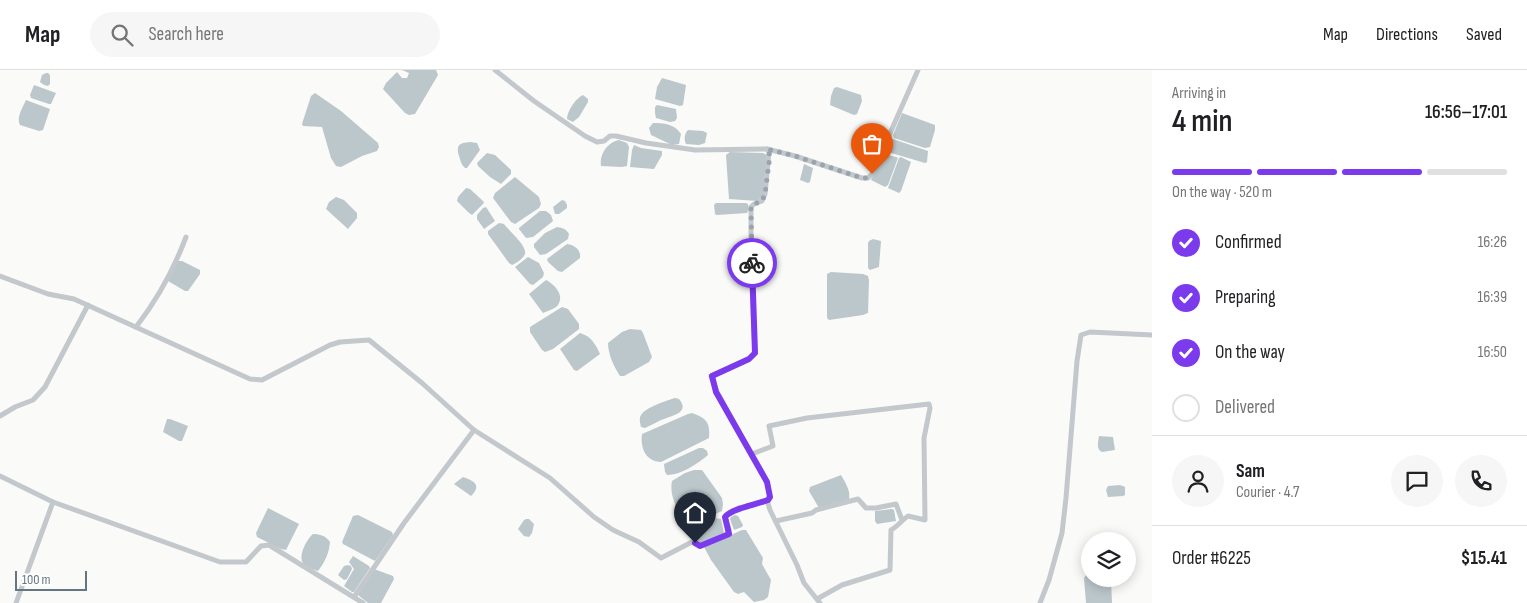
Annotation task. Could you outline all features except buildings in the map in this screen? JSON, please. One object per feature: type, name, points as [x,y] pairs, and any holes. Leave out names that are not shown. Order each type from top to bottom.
[{"type":"street","points":[[495,70],[534,101],[585,136],[597,142],[604,141],[610,136],[616,136],[646,143],[695,150],[767,149],[862,178],[868,178],[872,174],[918,70]]},
{"type":"street","points":[[752,454],[773,446],[769,426],[807,418],[930,404],[924,438],[925,520],[908,516],[891,530],[890,570],[842,585],[819,601],[804,583],[770,510],[767,482],[716,392],[712,376],[749,359],[755,353],[751,208],[754,204],[762,201],[765,194],[770,155],[767,149]]},
{"type":"street","points":[[136,327],[163,287],[180,254],[186,236]]},
{"type":"street","points":[[0,276],[48,294],[74,299],[250,379],[262,380],[330,344],[369,340],[422,383],[474,430],[550,478],[594,517],[613,530],[639,542],[661,558],[692,542],[700,546],[729,534],[725,517],[727,514],[733,510],[768,500]]},
{"type":"street","points":[[0,416],[32,400],[45,386],[88,305]]},
{"type":"street","points":[[1040,603],[1049,580],[1062,533],[1081,335],[1090,332],[1152,335]]},
{"type":"street","points":[[354,597],[404,523],[474,430]]},
{"type":"street","points":[[0,476],[53,502],[220,562],[246,562],[260,546],[269,544],[363,603]]},
{"type":"street","points":[[776,521],[812,513],[816,510],[858,499],[866,508],[896,504],[902,520]]},
{"type":"street","points":[[16,603],[53,502]]},
{"type":"shaded area","points":[[402,70],[436,70],[438,75],[415,114],[409,115],[405,113],[383,89],[397,72],[402,78],[407,78],[409,73]]},
{"type":"shaded area","points":[[46,73],[50,75],[50,84],[48,86],[40,82],[42,75]]},
{"type":"shaded area","points":[[662,78],[686,85],[683,105],[680,106],[655,99],[657,87]]},
{"type":"shaded area","points":[[34,85],[56,93],[51,104],[31,98],[30,95]]},
{"type":"shaded area","points":[[837,87],[861,95],[862,101],[857,114],[854,115],[830,105],[834,88]]},
{"type":"shaded area","points":[[315,93],[341,111],[378,143],[377,151],[362,156],[341,167],[336,166],[331,158],[322,127],[303,126],[302,124],[311,96]]},
{"type":"shaded area","points":[[583,95],[588,99],[588,102],[579,117],[573,122],[567,119],[572,105]]},
{"type":"shaded area","points":[[26,100],[50,109],[43,130],[39,131],[20,125],[19,115]]},
{"type":"shaded area","points":[[657,105],[676,109],[677,118],[675,121],[670,122],[656,118],[655,107]]},
{"type":"shaded area","points":[[902,113],[935,125],[930,147],[925,148],[894,138],[893,135]]},
{"type":"shaded area","points":[[653,123],[665,124],[676,128],[681,134],[679,144],[672,145],[651,135],[649,128]]},
{"type":"shaded area","points":[[688,130],[707,133],[705,143],[699,145],[686,144],[685,137]]},
{"type":"shaded area","points":[[893,139],[928,151],[927,162],[888,152],[889,145]]},
{"type":"shaded area","points":[[619,140],[627,143],[629,147],[627,166],[601,166],[601,157],[605,149],[611,143]]},
{"type":"shaded area","points":[[463,143],[477,143],[480,150],[467,168],[465,168],[460,160],[458,147]]},
{"type":"shaded area","points":[[634,145],[662,151],[662,155],[654,169],[630,167]]},
{"type":"shaded area","points":[[730,152],[763,153],[767,155],[763,196],[758,201],[729,199],[726,155]]},
{"type":"shaded area","points":[[487,153],[495,155],[511,170],[511,174],[501,184],[478,166],[477,163]]},
{"type":"shaded area","points":[[883,154],[898,158],[888,185],[885,187],[871,180]]},
{"type":"shaded area","points":[[901,157],[911,162],[899,193],[888,188]]},
{"type":"shaded area","points":[[804,164],[813,168],[810,182],[808,183],[800,180]]},
{"type":"shaded area","points":[[515,177],[539,197],[541,204],[539,208],[515,224],[511,222],[493,198],[495,193]]},
{"type":"shaded area","points":[[466,188],[470,189],[484,203],[472,215],[457,201]]},
{"type":"shaded area","points":[[336,197],[344,200],[357,213],[357,218],[348,229],[326,209],[329,202]]},
{"type":"shaded area","points":[[562,200],[565,201],[567,208],[559,214],[555,214],[553,207]]},
{"type":"shaded area","points":[[716,203],[746,203],[749,209],[747,213],[717,215],[715,214],[714,205]]},
{"type":"shaded area","points":[[486,207],[495,221],[484,229],[477,219],[477,215]]},
{"type":"shaded area","points":[[540,211],[546,211],[551,215],[553,221],[533,237],[526,238],[519,228]]},
{"type":"shaded area","points":[[499,223],[504,224],[521,242],[525,250],[523,258],[512,265],[488,234],[488,231]]},
{"type":"shaded area","points":[[557,227],[567,231],[569,234],[568,239],[546,254],[540,255],[534,244],[545,233]]},
{"type":"shaded area","points":[[873,239],[881,241],[879,267],[870,270],[868,268],[868,243]]},
{"type":"shaded area","points":[[567,244],[577,248],[580,258],[562,272],[558,271],[547,259]]},
{"type":"shaded area","points":[[528,257],[539,263],[544,273],[543,277],[533,285],[515,267]]},
{"type":"shaded area","points":[[178,261],[182,261],[200,270],[200,274],[188,291],[168,281]]},
{"type":"shaded area","points":[[831,272],[868,276],[868,313],[829,320],[827,318],[827,274]]},
{"type":"shaded area","points":[[546,280],[555,287],[560,301],[553,309],[543,313],[529,294]]},
{"type":"shaded area","points":[[562,307],[568,309],[579,324],[579,329],[553,349],[545,352],[530,332],[530,327]]},
{"type":"shaded area","points":[[630,329],[641,330],[652,357],[649,362],[624,376],[620,376],[609,352],[608,343],[622,332]]},
{"type":"shaded area","points":[[580,333],[584,334],[595,344],[600,354],[577,371],[574,370],[560,349]]},
{"type":"shaded area","points":[[675,398],[679,399],[682,403],[682,410],[645,428],[641,427],[641,415],[647,409]]},
{"type":"shaded area","points":[[692,413],[704,419],[709,428],[709,438],[661,462],[651,460],[643,449],[642,434]]},
{"type":"shaded area","points":[[167,419],[188,426],[182,441],[163,432]]},
{"type":"shaded area","points":[[1099,436],[1113,437],[1115,450],[1100,451],[1098,446]]},
{"type":"shaded area","points":[[699,448],[707,451],[708,455],[683,471],[667,475],[664,464]]},
{"type":"shaded area","points":[[694,470],[702,470],[722,498],[722,511],[700,520],[686,521],[675,502],[671,486],[672,481]]},
{"type":"shaded area","points":[[841,475],[848,490],[849,499],[819,508],[809,491],[810,487]]},
{"type":"shaded area","points":[[463,477],[470,480],[476,486],[471,496],[454,484]]},
{"type":"shaded area","points":[[1120,485],[1125,487],[1125,495],[1108,497],[1106,490],[1108,486]]},
{"type":"shaded area","points":[[268,508],[299,524],[286,550],[257,537],[256,533]]},
{"type":"shaded area","points":[[894,510],[896,521],[877,524],[875,521],[875,511]]},
{"type":"shaded area","points":[[358,515],[392,532],[393,535],[375,561],[342,542],[353,516]]},
{"type":"shaded area","points":[[735,515],[738,516],[743,525],[734,530],[730,519]]},
{"type":"shaded area","points":[[715,518],[721,519],[724,533],[699,544],[696,542],[689,528],[690,526]]},
{"type":"shaded area","points":[[526,519],[529,519],[534,524],[529,537],[524,536],[518,529]]},
{"type":"shaded area","points":[[742,530],[746,530],[763,558],[762,564],[771,580],[768,597],[764,600],[754,602],[744,592],[738,594],[734,592],[704,547]]},
{"type":"shaded area","points":[[313,534],[323,536],[330,542],[329,550],[318,571],[306,566],[302,560],[304,547]]},
{"type":"shaded area","points":[[353,556],[370,568],[354,592],[352,592],[344,586],[354,569],[349,562]]},
{"type":"shaded area","points":[[348,565],[352,569],[347,579],[344,580],[338,575],[344,566]]},
{"type":"shaded area","points":[[374,569],[393,576],[394,579],[381,603],[368,603],[358,595]]},
{"type":"shaded area","points":[[1085,587],[1111,587],[1112,603],[1086,603]]},
{"type":"way so far","points":[[752,263],[751,208],[756,202],[762,201],[764,198],[770,155],[767,149],[862,178],[868,178],[872,174]]},
{"type":"route","points":[[695,543],[700,546],[729,534],[725,517],[727,514],[733,510],[768,500],[770,497],[767,482],[716,392],[712,376],[749,359],[755,353],[752,263]]}]
